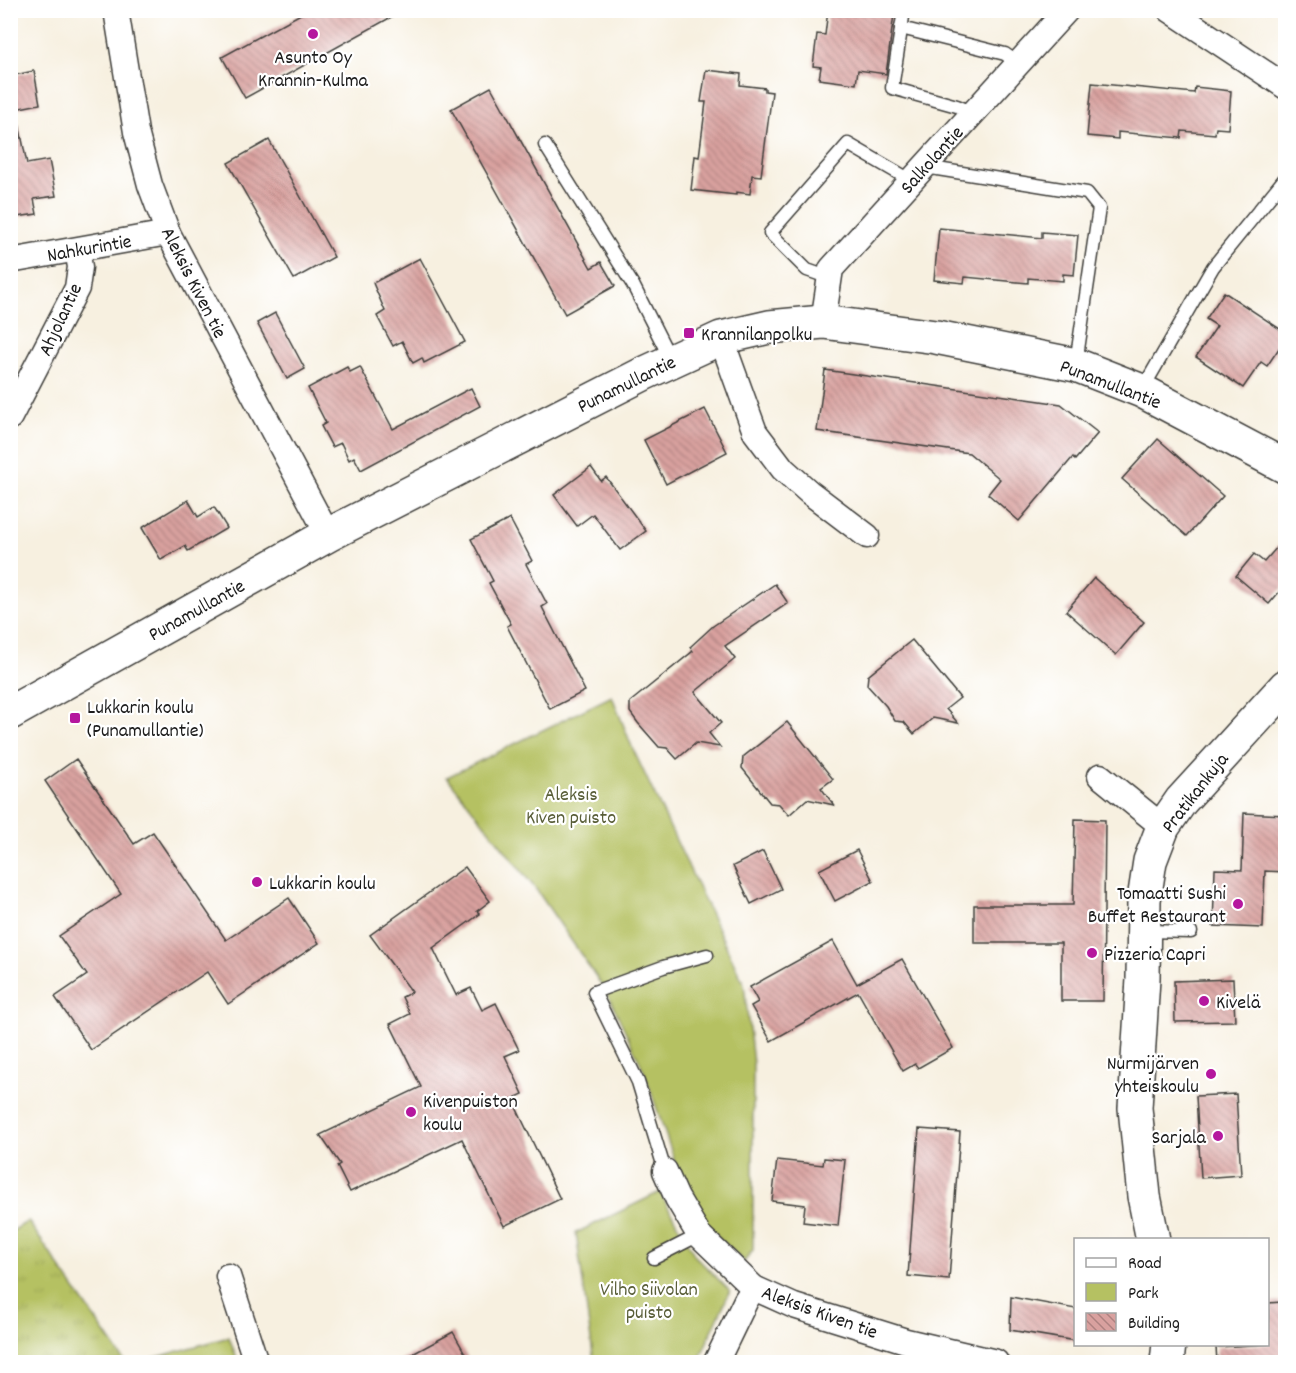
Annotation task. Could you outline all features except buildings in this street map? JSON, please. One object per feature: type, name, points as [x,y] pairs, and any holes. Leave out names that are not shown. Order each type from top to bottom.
[{"type":"street","name":"Aleksis Kiven tie","points":[[116,10],[136,132],[150,185],[168,233],[328,535]]},
{"type":"street","points":[[1170,10],[1286,87]]},
{"type":"street","name":"Salkolantie","points":[[823,321],[831,269],[1019,64],[1057,13]]},
{"type":"street","name":"Nahkurintie","points":[[10,261],[168,233]]},
{"type":"street","name":"Ahjolantie","points":[[10,417],[77,288],[80,267],[77,250]]},
{"type":"street","name":"Punamullantie","points":[[10,713],[328,535],[643,374],[722,338],[770,327],[823,321],[936,337],[1076,365],[1142,391],[1285,466]]},
{"type":"street","points":[[722,338],[755,432],[783,468],[808,492],[867,536]]},
{"type":"street","name":"Pratikankuja","points":[[1153,1238],[1144,1196],[1135,1108],[1143,979],[1144,900],[1150,861],[1162,827],[1181,801],[1286,686]]},
{"type":"street","points":[[1100,776],[1162,827]]},
{"type":"street","name":"Aleksis Kiven tie","points":[[665,1171],[677,1198],[699,1235],[754,1288],[794,1306],[894,1337],[996,1362]]},
{"type":"street","points":[[228,1276],[256,1362]]},
{"type":"street","points":[[716,1362],[754,1288]]},
{"type":"street","points":[[1167,1362],[1169,1346]]},
{"type":"lane","points":[[904,10],[892,88],[974,113]]},
{"type":"lane","points":[[901,28],[1005,54],[1019,64]]},
{"type":"lane","points":[[830,278],[807,270],[770,233],[848,144],[918,174],[1087,193],[1099,208],[1076,365]]},
{"type":"lane","points":[[545,145],[633,285],[672,361]]},
{"type":"lane","points":[[1142,391],[1213,267],[1286,177]]},
{"type":"lane","points":[[1144,931],[1191,932]]},
{"type":"lane","points":[[665,1171],[638,1082],[594,992],[663,967],[707,955]]},
{"type":"lane","points":[[654,1258],[699,1235]]},
{"type":"green space","name":"Aleksis Kiven puisto","points":[[612,696],[632,747],[744,984],[753,1063],[753,1250],[744,1262],[718,1237],[696,1209],[681,1180],[644,1071],[611,1001],[597,978],[538,892],[447,777]]},
{"type":"green space","name":"Vilho Siivolan puisto","points":[[660,1192],[695,1256],[730,1291],[698,1362],[594,1362],[576,1233]]},
{"type":"green space","points":[[28,1221],[125,1362],[11,1362],[11,1232]]},
{"type":"green space","points":[[229,1337],[238,1362],[139,1362]]},
{"type":"place","name":"Asunto Oy Krannin-Kulma","points":[[313,34]]},
{"type":"place","name":"Krannilanpolku","points":[[689,333]]},
{"type":"place","name":"Lukkarin koulu (Punamullantie)","points":[[75,718]]},
{"type":"place","name":"Lukkarin koulu","points":[[257,882]]},
{"type":"place","name":"Tomaatti Sushi Buffet Restaurant","points":[[1238,904]]},
{"type":"place","name":"Pizzeria Capri","points":[[1092,953]]},
{"type":"place","name":"Kivelä","points":[[1204,1001]]},
{"type":"place","name":"Nurmijärven yhteiskoulu","points":[[1211,1074]]},
{"type":"place","name":"Kivenpuiston koulu","points":[[411,1112]]},
{"type":"place","name":"Sarjala","points":[[1218,1136]]}]
